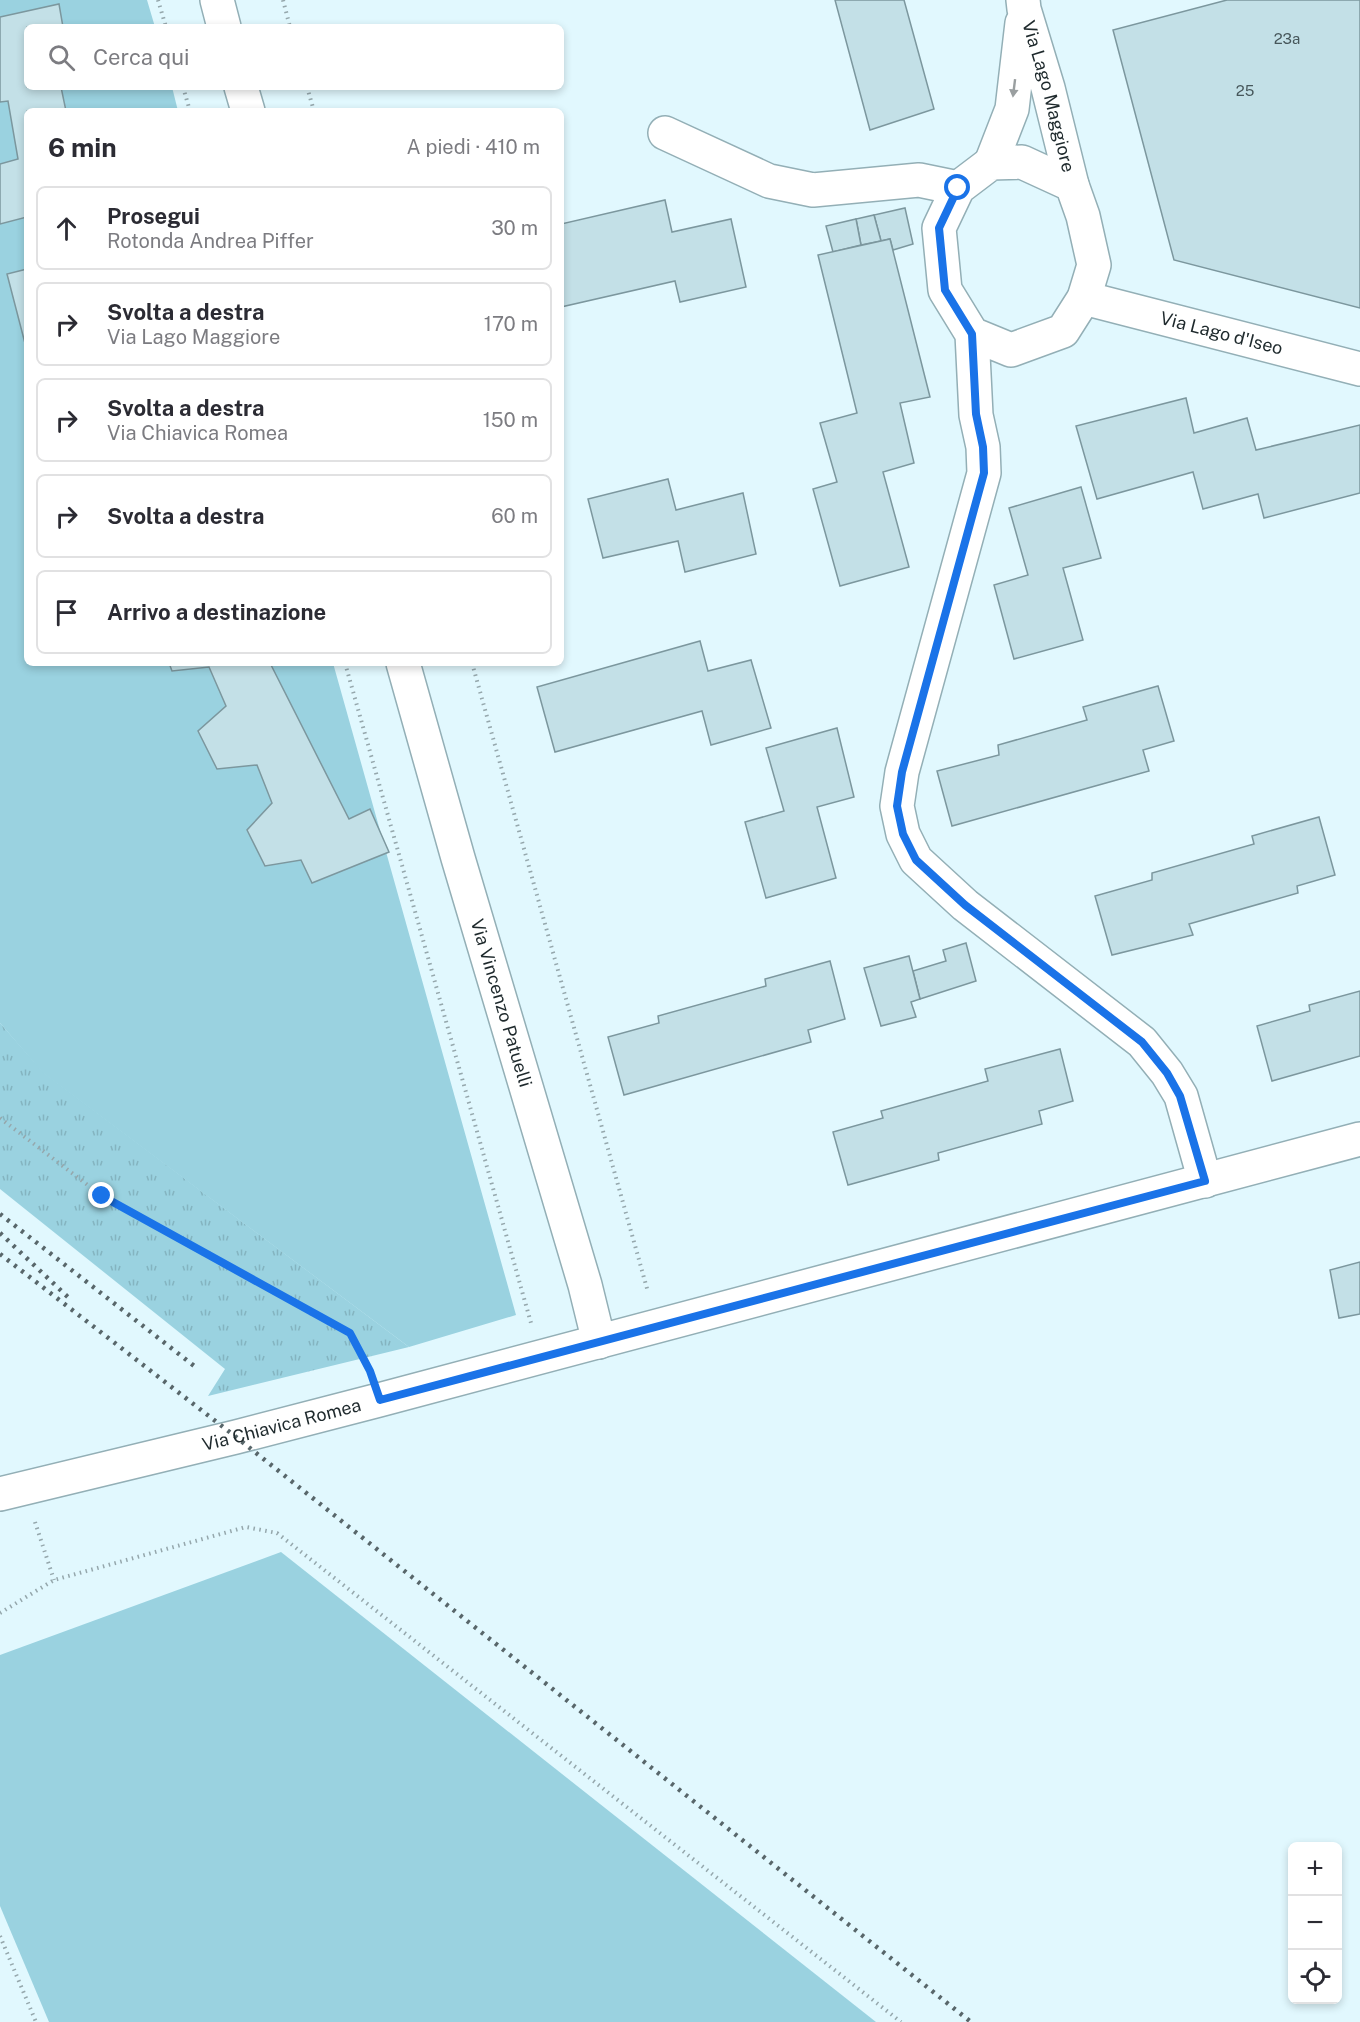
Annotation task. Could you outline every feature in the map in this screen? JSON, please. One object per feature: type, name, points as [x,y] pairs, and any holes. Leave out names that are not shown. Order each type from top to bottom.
[{"type":"street","points":[[217,0],[223,24]]},
{"type":"street","name":"Via Lago Maggiore","points":[[991,164],[1012,109],[1024,5]]},
{"type":"street","name":"Via Lago Maggiore","points":[[1024,5],[1048,88],[1072,186]]},
{"type":"street","points":[[242,90],[247,108]]},
{"type":"street","points":[[665,133],[770,181],[813,190],[920,180],[958,188]]},
{"type":"street","points":[[972,334],[1011,350],[1063,331],[1084,298],[1094,264],[1083,216],[1072,186],[1022,162],[991,164],[958,188],[939,228],[945,290],[972,334],[976,414],[983,447],[984,473],[902,772],[897,806],[903,834],[916,860],[965,905],[1142,1042],[1167,1073],[1180,1096],[1205,1181]]},
{"type":"street","name":"Via Lago d'Iseo","points":[[1084,298],[1360,369]]},
{"type":"street","name":"Via Vincenzo Patuelli","points":[[404,666],[458,858],[585,1285],[599,1342]]},
{"type":"street","name":"Via Chiavica Romea","points":[[12,1490],[380,1400],[1360,1139]]},
{"type":"path","points":[[158,0],[165,24]]},
{"type":"path","points":[[283,0],[290,24]]},
{"type":"path","points":[[184,90],[189,108]]},
{"type":"path","points":[[309,90],[313,108]]},
{"type":"path","points":[[346,666],[532,1327]]},
{"type":"path","points":[[473,666],[648,1295]]},
{"type":"path","points":[[0,1118],[102,1196],[350,1333],[370,1371],[380,1400]]},
{"type":"path","points":[[12,1490],[54,1580]]},
{"type":"path","points":[[0,1613],[54,1580],[246,1527],[277,1533],[900,2022]]},
{"type":"path","points":[[0,1936],[36,2022]]},
{"type":"green space","points":[[0,0],[147,0],[154,24],[24,24],[24,90],[173,90],[177,108],[24,108],[24,666],[334,666],[516,1315],[409,1347],[43,1073],[0,1023]]},
{"type":"green space","points":[[0,1023],[44,1073],[409,1347],[208,1396],[225,1369],[0,1189]]},
{"type":"green space","points":[[281,1552],[876,2022],[49,2022],[0,1906],[0,1655]]},
{"type":"building","points":[[835,0],[904,0],[934,109],[870,130]]},
{"type":"building","points":[[1227,0],[1360,0],[1360,308],[1174,260],[1113,30]]},
{"type":"building","points":[[59,4],[62,24],[24,24],[24,90],[62,90],[65,108],[24,108],[24,218],[0,224],[0,164],[18,159],[8,101],[0,102],[0,17]]},
{"type":"building","points":[[665,200],[672,232],[731,219],[746,287],[680,302],[675,281],[564,306],[564,223]]},
{"type":"building","points":[[905,208],[913,244],[893,250],[890,239],[881,241],[874,215]]},
{"type":"building","points":[[874,215],[881,241],[861,245],[856,219]]},
{"type":"building","points":[[856,219],[861,245],[833,252],[826,226]]},
{"type":"building","points":[[890,239],[930,397],[900,403],[914,463],[883,472],[909,567],[840,586],[813,489],[837,482],[820,423],[857,413],[818,255]]},
{"type":"building","points":[[24,270],[24,339],[7,274]]},
{"type":"building","points":[[1186,398],[1194,433],[1247,418],[1256,450],[1360,425],[1360,493],[1264,518],[1258,494],[1203,509],[1193,472],[1097,499],[1076,426]]},
{"type":"building","points":[[668,479],[676,510],[743,493],[756,554],[685,572],[678,541],[603,558],[588,499]]},
{"type":"building","points":[[1081,487],[1101,558],[1063,568],[1083,640],[1014,659],[994,585],[1028,575],[1009,508]]},
{"type":"building","points":[[700,641],[708,671],[751,660],[771,728],[711,745],[702,711],[555,752],[537,687]]},
{"type":"building","points":[[170,666],[272,666],[349,819],[370,809],[389,852],[312,883],[301,860],[265,866],[247,830],[272,803],[257,765],[217,769],[198,731],[226,706],[209,667],[172,671]]},
{"type":"building","points":[[1158,686],[1174,741],[1143,750],[1149,771],[952,826],[937,771],[999,755],[998,745],[1087,720],[1083,707]]},
{"type":"building","points":[[837,728],[854,797],[817,807],[836,878],[766,898],[745,822],[784,811],[766,748]]},
{"type":"building","points":[[1319,817],[1335,875],[1297,886],[1298,893],[1189,924],[1193,935],[1112,955],[1095,896],[1152,880],[1152,873],[1254,844],[1252,836]]},
{"type":"building","points":[[966,943],[976,981],[920,999],[913,971],[946,961],[943,950]]},
{"type":"building","points":[[909,956],[920,999],[911,1002],[916,1017],[881,1026],[864,968]]},
{"type":"building","points":[[830,961],[845,1019],[808,1030],[811,1042],[624,1095],[608,1037],[659,1023],[658,1016],[766,986],[765,979]]},
{"type":"building","points":[[1360,991],[1360,1056],[1272,1081],[1257,1026],[1310,1011],[1309,1005]]},
{"type":"building","points":[[1060,1049],[1073,1101],[1039,1111],[1042,1124],[938,1153],[939,1160],[848,1185],[833,1132],[883,1118],[881,1111],[988,1081],[985,1069]]},
{"type":"building","points":[[1360,1262],[1360,1314],[1339,1318],[1330,1270]]},
{"type":"railway","points":[[0,1214],[198,1369]]},
{"type":"railway","points":[[0,1233],[70,1299]]},
{"type":"railway","points":[[0,1254],[236,1437],[971,2022]]},
{"type":"route","points":[[102,1196],[350,1333],[370,1371],[380,1400],[1205,1181],[1180,1096],[1167,1073],[1142,1042],[965,905],[916,860],[903,834],[897,806],[902,772],[984,473],[983,447],[976,414],[972,334],[945,290],[939,228],[958,188]]}]
